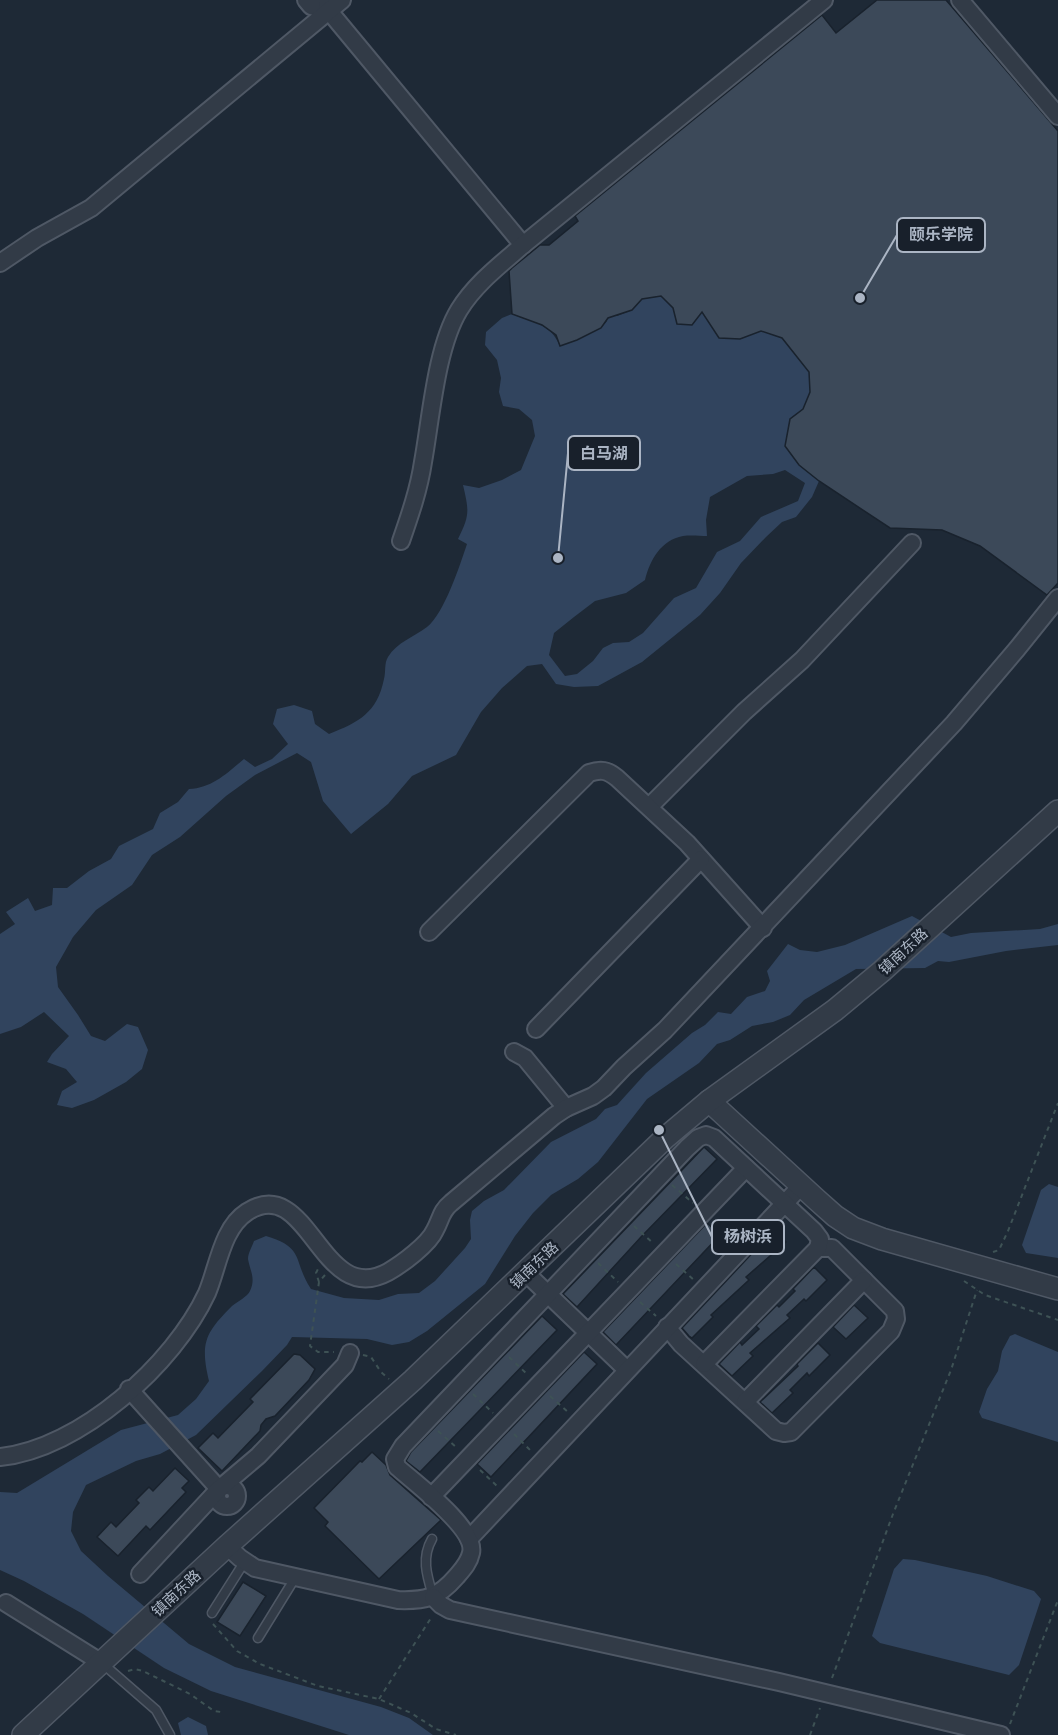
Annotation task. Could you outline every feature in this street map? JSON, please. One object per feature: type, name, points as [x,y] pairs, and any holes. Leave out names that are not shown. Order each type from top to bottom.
[{"type":"street","points":[[306,0],[311,6],[333,4]]},
{"type":"street","points":[[401,541],[418,488],[437,379],[451,325],[468,297],[523,245],[824,0]]},
{"type":"street","points":[[960,0],[1058,116]]},
{"type":"street","points":[[333,4],[523,245]]},
{"type":"street","points":[[0,263],[37,238],[91,208],[333,4]]},
{"type":"street","points":[[649,807],[744,712],[809,653],[912,543]]},
{"type":"street","points":[[0,1457],[34,1451],[71,1434],[109,1408],[152,1370],[178,1340],[207,1292],[228,1234],[236,1221],[258,1206],[278,1206],[288,1211],[296,1217],[339,1268],[356,1277],[369,1278],[389,1272],[417,1251],[431,1238],[443,1209],[566,1108],[593,1096],[604,1088],[665,1030],[954,723],[1058,598]]},
{"type":"street","points":[[429,932],[589,773],[598,770],[607,771],[617,778],[649,807],[701,859],[762,928]]},
{"type":"street","name":"镇南东路","points":[[23,1735],[109,1666],[171,1598],[413,1380],[658,1144],[710,1101],[835,1010],[882,971],[1058,811]]},
{"type":"street","points":[[536,1029],[701,859]]},
{"type":"street","points":[[514,1052],[525,1058],[566,1108]]},
{"type":"street","points":[[710,1101],[801,1186],[835,1216],[853,1228],[938,1256],[1058,1289]]},
{"type":"street","points":[[227,1546],[255,1568],[398,1600],[433,1597],[447,1587],[466,1564],[472,1552],[469,1539],[462,1527],[397,1467],[395,1459],[403,1446],[548,1294],[698,1138],[706,1135],[714,1138],[820,1239],[818,1248],[704,1364]]},
{"type":"street","points":[[431,1497],[746,1168]]},
{"type":"street","points":[[469,1539],[801,1186]]},
{"type":"street","points":[[668,1327],[681,1344],[776,1431],[791,1432],[891,1331],[896,1319],[895,1311],[832,1248],[818,1248]]},
{"type":"street","points":[[526,1273],[627,1370]]},
{"type":"street","points":[[745,1402],[864,1280]]},
{"type":"street","points":[[140,1574],[219,1489],[258,1456],[345,1365],[350,1353]]},
{"type":"street","points":[[129,1389],[219,1489]]},
{"type":"street","points":[[219,1489],[225,1485],[234,1488],[237,1495],[233,1504],[251,1524]]},
{"type":"street","points":[[433,1597],[450,1610],[826,1693],[1006,1730]]},
{"type":"street","points":[[6,1603],[109,1666]]},
{"type":"lane","points":[[432,1539],[427,1549],[425,1568],[433,1597]]},
{"type":"lane","points":[[212,1613],[245,1562]]},
{"type":"lane","points":[[258,1638],[295,1578]]},
{"type":"lane","points":[[109,1666],[156,1710],[170,1735]]},
{"type":"path","points":[[985,1252],[999,1250],[1058,1103]]},
{"type":"path","points":[[310,1346],[319,1282],[316,1273],[321,1264]]},
{"type":"path","points":[[319,1282],[328,1272]]},
{"type":"path","points":[[961,1279],[984,1295],[1058,1320]]},
{"type":"path","points":[[810,1735],[893,1514],[951,1370],[977,1290]]},
{"type":"path","points":[[379,1699],[431,1617],[433,1597]]},
{"type":"path","points":[[1006,1730],[1058,1599]]},
{"type":"path","points":[[212,1613],[213,1624],[237,1651],[260,1664],[318,1686],[379,1699],[411,1713],[436,1728],[456,1735]]},
{"type":"path","points":[[109,1666],[143,1671],[190,1694],[214,1711],[221,1712]]},
{"type":"water","points":[[661,296],[673,308],[678,324],[702,312],[719,338],[740,339],[761,331],[782,338],[809,372],[810,392],[803,409],[790,419],[785,446],[799,465],[819,481],[812,497],[796,517],[782,522],[741,563],[720,593],[700,615],[642,662],[598,686],[574,687],[556,684],[542,664],[527,666],[502,688],[481,712],[456,755],[412,776],[388,804],[351,834],[323,801],[311,762],[297,753],[255,775],[226,796],[180,837],[152,855],[132,885],[96,910],[73,937],[56,967],[58,987],[91,1036],[105,1041],[127,1024],[138,1027],[148,1050],[142,1069],[126,1082],[94,1100],[72,1108],[57,1105],[62,1091],[77,1082],[66,1069],[47,1062],[69,1036],[44,1012],[21,1027],[0,1034],[0,934],[15,924],[6,912],[28,898],[35,911],[52,905],[53,888],[67,888],[89,871],[111,859],[119,846],[153,829],[160,813],[178,802],[189,789],[212,783],[244,759],[255,767],[272,759],[288,744],[273,724],[277,709],[294,705],[312,711],[315,724],[329,734],[365,715],[381,691],[388,657],[396,647],[433,621],[451,588],[467,544],[458,539],[467,513],[463,485],[479,488],[521,470],[535,436],[532,420],[519,409],[503,406],[499,392],[501,378],[497,360],[485,345],[486,332],[502,318],[512,314],[546,328],[560,346],[601,328],[607,321],[601,313],[609,308],[617,316],[632,310],[642,299]],"holes":[[[785,470],[805,483],[798,501],[761,517],[740,541],[717,552],[696,588],[674,598],[643,633],[629,642],[613,643],[603,648],[593,661],[577,674],[565,676],[549,655],[554,633],[595,601],[626,593],[645,580],[653,558],[668,542],[683,536],[707,536],[706,520],[710,497],[747,476],[773,474]]]},
{"type":"water","points":[[912,916],[951,937],[971,933],[1040,929],[1058,924],[1058,945],[1006,951],[949,962],[938,961],[925,968],[856,969],[804,1000],[790,1015],[773,1022],[752,1026],[730,1040],[717,1044],[699,1063],[647,1099],[598,1162],[578,1179],[551,1195],[533,1213],[515,1236],[485,1284],[427,1331],[409,1342],[392,1345],[367,1339],[292,1337],[262,1371],[196,1435],[160,1454],[136,1461],[86,1485],[73,1512],[71,1531],[81,1551],[189,1644],[235,1667],[381,1707],[409,1718],[433,1735],[349,1735],[211,1691],[164,1668],[83,1614],[0,1570],[0,1492],[17,1493],[121,1430],[178,1415],[196,1399],[209,1381],[205,1348],[210,1332],[232,1306],[249,1293],[252,1286],[253,1278],[248,1259],[254,1241],[266,1236],[293,1250],[311,1289],[344,1298],[379,1300],[398,1294],[419,1293],[435,1281],[471,1239],[472,1211],[504,1190],[551,1142],[596,1119],[605,1109],[617,1105],[646,1073],[718,1012],[731,1014],[747,997],[765,991],[770,981],[767,971],[788,944],[800,950],[817,952],[845,945]]},
{"type":"water","points":[[1049,1184],[1058,1187],[1058,1258],[1026,1253],[1022,1245],[1041,1190]]},
{"type":"water","points":[[1015,1334],[1058,1352],[1058,1442],[982,1418],[979,1412],[987,1389],[998,1371],[1002,1351],[1010,1336]]},
{"type":"water","points":[[903,1559],[987,1576],[1034,1591],[1041,1599],[1019,1665],[1009,1675],[880,1643],[872,1636],[894,1569]]},
{"type":"water","points":[[188,1717],[206,1726],[208,1735],[181,1735],[178,1723]]},
{"type":"building","points":[[877,0],[946,0],[1058,131],[1058,583],[1047,595],[980,546],[942,530],[890,528],[799,465],[785,446],[790,419],[803,409],[810,392],[809,372],[782,338],[761,331],[740,339],[719,338],[702,312],[692,325],[677,324],[673,308],[661,296],[642,299],[632,310],[608,318],[601,328],[560,346],[556,335],[542,325],[512,314],[509,271],[512,268],[540,245],[549,245],[578,221],[575,216],[822,15],[836,33]]},
{"type":"building","points":[[704,1147],[717,1159],[577,1307],[563,1294]]},
{"type":"building","points":[[707,1223],[720,1235],[616,1345],[603,1332]]},
{"type":"building","points":[[774,1230],[786,1242],[746,1277],[749,1280],[711,1315],[713,1317],[692,1338],[689,1336],[682,1328]]},
{"type":"building","points":[[814,1267],[827,1280],[806,1301],[804,1299],[787,1315],[790,1318],[750,1353],[753,1356],[732,1376],[719,1364],[740,1342],[742,1345],[759,1329],[756,1326],[795,1291],[793,1289]]},
{"type":"building","points":[[854,1305],[868,1318],[846,1339],[833,1327]]},
{"type":"building","points":[[542,1316],[557,1330],[420,1472],[406,1461],[411,1452]]},
{"type":"building","points":[[818,1343],[830,1355],[809,1376],[807,1373],[790,1390],[793,1393],[772,1413],[760,1402],[798,1366],[797,1364]]},
{"type":"building","points":[[584,1352],[597,1364],[491,1477],[477,1464]]},
{"type":"building","points":[[294,1354],[300,1355],[315,1369],[309,1380],[275,1416],[266,1419],[260,1431],[222,1471],[198,1448],[213,1433],[218,1438],[253,1402],[250,1399]]},
{"type":"building","points":[[372,1452],[386,1465],[390,1475],[441,1520],[379,1579],[325,1526],[328,1522],[314,1508],[360,1461],[362,1462]]},
{"type":"building","points":[[175,1468],[189,1481],[182,1488],[186,1492],[150,1530],[146,1526],[118,1556],[97,1537],[111,1522],[116,1527],[139,1503],[136,1500],[149,1487],[153,1491]]},
{"type":"building","points":[[243,1582],[266,1596],[240,1636],[217,1622]]},
{"type":"place","name":"颐乐学院","points":[[860,298]]},
{"type":"place","name":"白马湖","points":[[558,558]]},
{"type":"place","name":"杨树浜","points":[[659,1130]]}]
